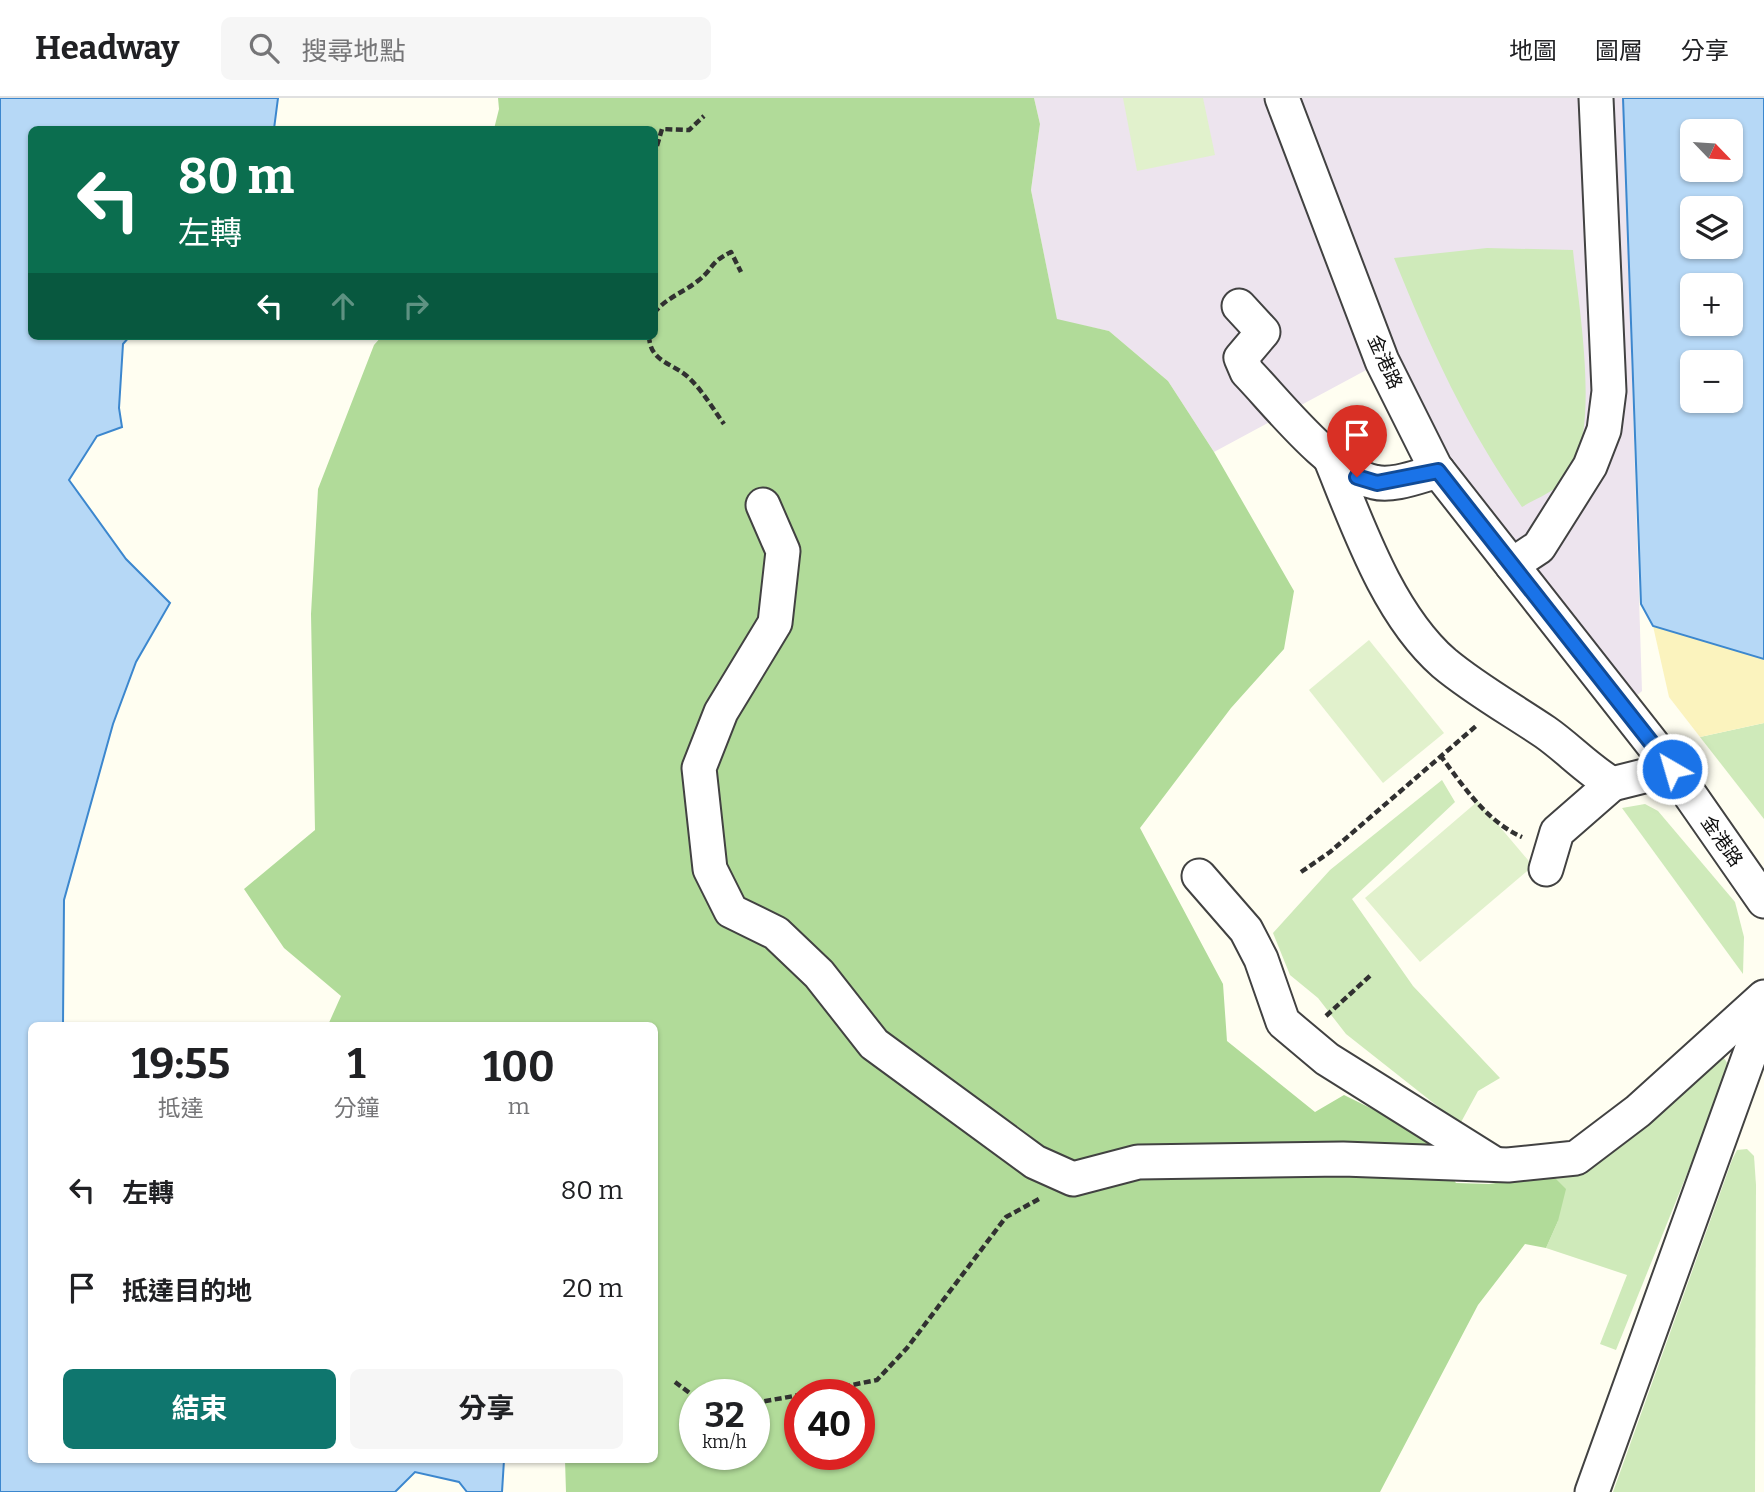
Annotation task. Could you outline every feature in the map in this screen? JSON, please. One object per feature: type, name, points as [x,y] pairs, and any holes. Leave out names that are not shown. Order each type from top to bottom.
[{"type":"street","name":"金港路","points":[[1282,98],[1382,361],[1438,471],[1672,769],[1764,901]]},
{"type":"street","points":[[1512,565],[1539,547],[1564,511],[1590,466],[1604,430],[1609,391],[1596,98]]},
{"type":"street","points":[[1239,306],[1263,332],[1241,358],[1247,372],[1329,455],[1357,477],[1377,483],[1438,471]]},
{"type":"street","points":[[1329,455],[1396,606],[1442,661],[1501,705],[1547,733],[1594,774],[1612,784]]},
{"type":"street","points":[[763,505],[783,551],[775,623],[720,712],[699,768],[710,869],[731,911],[776,933],[819,974],[874,1044],[1035,1163],[1073,1179],[1138,1163],[1343,1158],[1495,1164],[1576,1158],[1638,1111],[1764,997]]},
{"type":"street","points":[[1546,869],[1557,832],[1612,784],[1672,769]]},
{"type":"street","points":[[1199,876],[1246,930],[1261,959],[1283,1022],[1327,1059],[1495,1164]]},
{"type":"street","points":[[1592,1492],[1764,1015]]},
{"type":"path","points":[[658,142],[662,129],[689,130],[704,116]]},
{"type":"path","points":[[658,308],[664,301],[699,280],[713,261],[731,252],[741,272]]},
{"type":"path","points":[[649,340],[649,348],[664,365],[688,377],[724,424]]},
{"type":"path","points":[[1301,872],[1330,852],[1501,705]]},
{"type":"path","points":[[1440,755],[1500,827],[1526,839],[1552,817],[1562,827]]},
{"type":"path","points":[[1304,1040],[1339,1002],[1371,974]]},
{"type":"path","points":[[875,1380],[907,1348],[1006,1217],[1073,1179]]},
{"type":"path","points":[[675,1382],[679,1385]]},
{"type":"shaded area","points":[[1034,98],[1623,98],[1642,691],[1624,707],[1438,471],[1383,361],[1214,452],[1168,381],[1109,331],[1057,320],[1031,190],[1040,124]]},
{"type":"green space","points":[[498,98],[1034,98],[1040,124],[1031,190],[1057,319],[1109,331],[1168,381],[1214,452],[1294,591],[1284,649],[1231,708],[1140,828],[1223,984],[1227,1041],[1315,1112],[1344,1095],[1419,1132],[1456,1183],[1489,1184],[1552,1175],[1566,1189],[1558,1221],[1546,1248],[1525,1244],[1478,1305],[1380,1492],[566,1492],[565,1463],[658,1463],[658,1022],[329,1022],[341,996],[284,948],[244,889],[315,830],[311,614],[318,489],[374,345],[378,340],[658,340],[658,126],[495,126],[499,109]]},
{"type":"green space","points":[[1123,98],[1203,98],[1215,155],[1137,171]]},
{"type":"green space","points":[[1487,248],[1573,250],[1583,334],[1586,401],[1578,458],[1563,482],[1522,507],[1484,447],[1451,387],[1394,258]]},
{"type":"green space","points":[[1369,640],[1444,733],[1383,783],[1309,690]]},
{"type":"green space","points":[[1764,723],[1764,819],[1700,737]]},
{"type":"green space","points":[[1442,780],[1455,802],[1352,899],[1413,986],[1500,1078],[1478,1091],[1460,1124],[1346,1034],[1318,998],[1290,975],[1273,933],[1330,870]]},
{"type":"green space","points":[[1478,801],[1533,866],[1420,962],[1365,898]]},
{"type":"green space","points":[[1645,804],[1658,811],[1735,902],[1744,937],[1743,974],[1622,808]]},
{"type":"green space","points":[[1724,1058],[1729,1066],[1724,1082],[1616,1350],[1600,1344],[1627,1275],[1546,1248],[1558,1221],[1552,1175],[1710,1060]]},
{"type":"green space","points":[[1747,1149],[1754,1156],[1756,1185],[1755,1492],[1613,1492],[1732,1160],[1737,1150]]},
{"type":"sand","points":[[1653,626],[1764,659],[1764,723],[1700,737],[1669,697]]},
{"type":"water","points":[[0,98],[278,98],[274,126],[28,126],[28,340],[126,340],[123,344],[119,408],[122,427],[97,436],[69,480],[126,559],[170,603],[136,662],[113,724],[64,900],[63,1022],[28,1022],[28,1463],[504,1463],[502,1492],[467,1492],[459,1482],[415,1472],[395,1492],[0,1492]]},
{"type":"water","points":[[1623,98],[1764,98],[1764,659],[1653,626],[1641,604]]},
{"type":"route","points":[[1357,477],[1377,483],[1406,480],[1438,471],[1672,769]]}]
